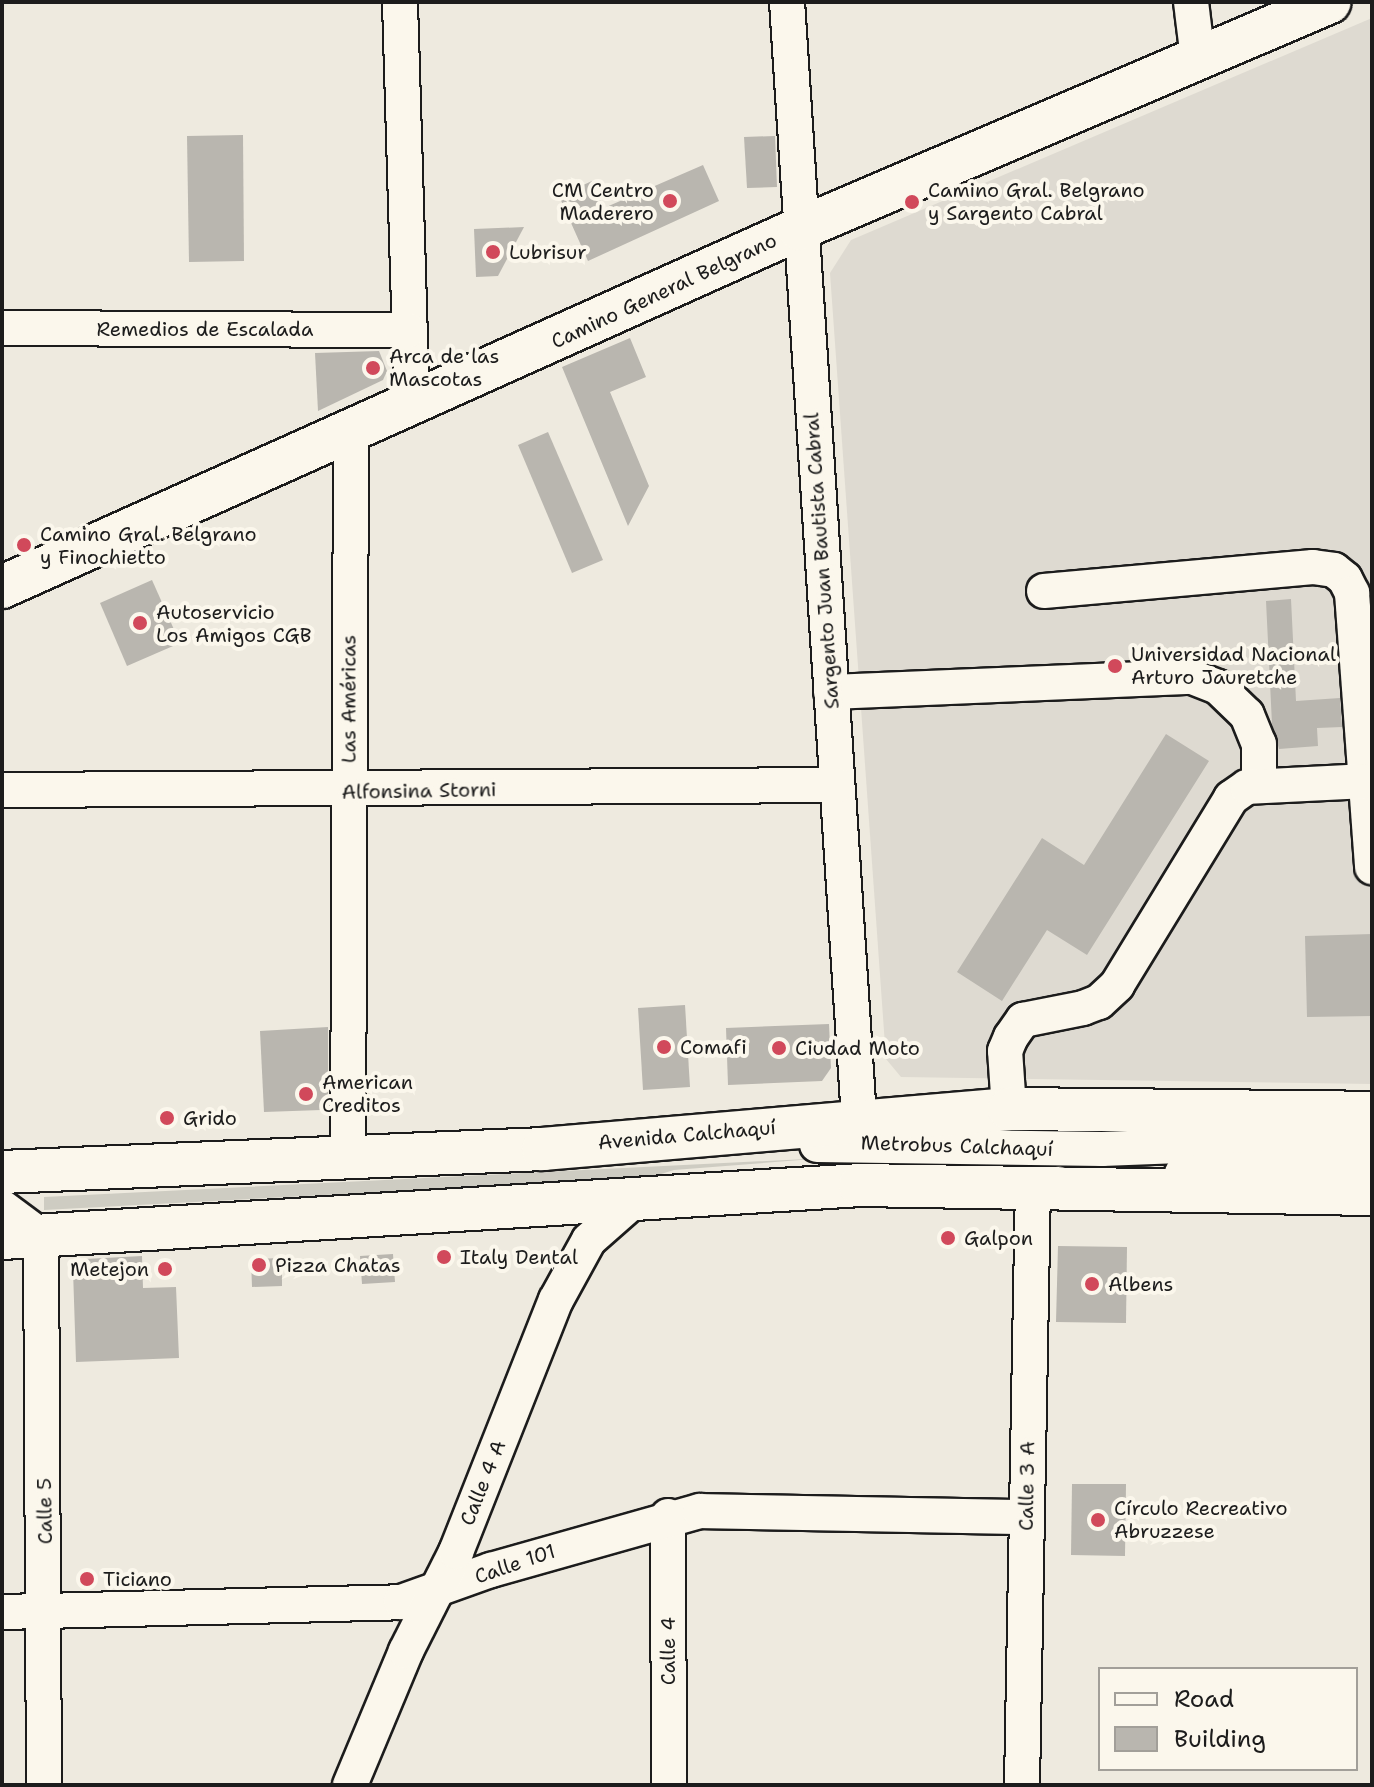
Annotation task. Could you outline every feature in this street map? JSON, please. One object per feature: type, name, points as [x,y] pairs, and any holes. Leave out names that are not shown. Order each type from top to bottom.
[{"type":"main road","name":"Camino General Belgrano","points":[[2,587],[351,435],[799,229],[1330,2]]},
{"type":"main road","name":"Avenida Calchaquí","points":[[2,1172],[543,1149],[860,1130],[1009,1109],[1372,1113]]},
{"type":"main road","points":[[808,1186],[845,1168],[860,1130]]},
{"type":"main road","points":[[22,1237],[808,1186],[1033,1186],[1372,1194]]},
{"type":"street","points":[[400,2],[412,406]]},
{"type":"street","name":"Sargento Juan Bautista Cabral","points":[[787,2],[799,229],[860,1130]]},
{"type":"street","points":[[1191,2],[1198,59]]},
{"type":"street","name":"Remedios de Escalada","points":[[2,328],[408,330]]},
{"type":"street","name":"Las Américas","points":[[348,1156],[351,435]]},
{"type":"street","points":[[1044,591],[1313,567],[1334,570],[1352,593],[1364,663],[1365,781],[1372,867]]},
{"type":"street","points":[[831,692],[1192,677],[1218,687],[1247,715],[1259,744],[1259,786]]},
{"type":"street","points":[[1009,1109],[1005,1051],[1023,1020],[1083,1008],[1099,1002],[1117,985],[1231,798],[1259,786],[1365,781]]},
{"type":"street","name":"Alfonsina Storni","points":[[2,790],[349,792],[837,785]]},
{"type":"street","name":"Metrobus Calchaquí","points":[[860,1130],[900,1148],[1102,1149],[1372,1139]]},
{"type":"street","name":"Metrobus Calchaquí","points":[[1033,1186],[1372,1161]]},
{"type":"street","name":"Calle 3 A","points":[[1022,1785],[1033,1186]]},
{"type":"street","name":"Calle 4 A","points":[[350,1785],[436,1594],[575,1261],[606,1222],[638,1197]]},
{"type":"street","points":[[2,1207],[22,1237]]},
{"type":"street","name":"Calle 5","points":[[22,1237],[46,1611],[44,1785]]},
{"type":"street","name":"Calle 101","points":[[2,1612],[368,1605],[436,1594],[491,1570],[668,1516],[700,1511],[1026,1517]]},
{"type":"street","name":"Calle 4","points":[[668,1516],[669,1785]]},
{"type":"shaded area","name":"Universidad Nacional Arturo Jauretche","points":[[1372,18],[1372,1084],[901,1077],[886,1059],[830,273],[851,240]]},
{"type":"shaded area","points":[[826,1158],[674,1170],[648,1178],[44,1210],[44,1197]]},
{"type":"building","points":[[243,135],[244,261],[189,262],[187,136]]},
{"type":"building","points":[[775,136],[777,187],[747,188],[744,137]]},
{"type":"building","points":[[703,165],[719,201],[588,261],[559,196],[592,181],[604,208]]},
{"type":"building","name":"Lubrisur","points":[[524,227],[498,276],[476,277],[474,229]]},
{"type":"building","points":[[630,338],[646,377],[610,392],[649,486],[628,526],[562,367]]},
{"type":"building","points":[[379,351],[387,371],[383,380],[318,411],[315,353]]},
{"type":"building","points":[[548,432],[603,560],[572,573],[518,445]]},
{"type":"building","name":"Autoservicio Los Amigos CGB","points":[[152,580],[180,643],[127,666],[100,603]]},
{"type":"building","points":[[1291,599],[1296,701],[1340,698],[1342,727],[1317,728],[1318,746],[1279,749],[1272,724],[1266,601]]},
{"type":"building","points":[[1166,734],[1209,761],[1087,955],[1047,930],[1002,1001],[957,972],[1042,838],[1084,865]]},
{"type":"building","points":[[1372,934],[1372,1016],[1307,1017],[1305,936]]},
{"type":"building","name":"Comafi","points":[[685,1005],[690,1087],[643,1090],[638,1008]]},
{"type":"building","name":"Ciudad Moto","points":[[829,1024],[831,1068],[822,1081],[728,1085],[726,1028]]},
{"type":"building","points":[[328,1027],[328,1099],[321,1110],[264,1112],[260,1031]]},
{"type":"building","name":"Albens","points":[[1058,1246],[1127,1247],[1126,1323],[1056,1322]]},
{"type":"building","points":[[393,1254],[395,1282],[362,1284],[360,1256]]},
{"type":"building","points":[[142,1256],[143,1288],[176,1287],[179,1358],[76,1362],[73,1270],[85,1259]]},
{"type":"building","points":[[282,1258],[282,1286],[252,1287],[251,1259]]},
{"type":"building","name":"Círculo Recreativo Abruzzese","points":[[1072,1484],[1126,1484],[1125,1556],[1071,1555]]},
{"type":"place","name":"CM Centro Maderero","points":[[670,201]]},
{"type":"place","name":"Camino Gral. Belgrano y Sargento Cabral","points":[[912,202]]},
{"type":"place","name":"Lubrisur","points":[[493,252]]},
{"type":"place","name":"Arca de las Mascotas","points":[[373,368]]},
{"type":"place","name":"Camino Gral. Belgrano y Finochietto","points":[[24,545]]},
{"type":"place","name":"Autoservicio Los Amigos CGB","points":[[140,623]]},
{"type":"place","name":"Universidad Nacional Arturo Jauretche","points":[[1115,666]]},
{"type":"place","name":"Comafi","points":[[664,1047]]},
{"type":"place","name":"Ciudad Moto","points":[[779,1048]]},
{"type":"place","name":"American Creditos","points":[[306,1094]]},
{"type":"place","name":"Grido","points":[[167,1118]]},
{"type":"place","name":"Galpon","points":[[948,1238]]},
{"type":"place","name":"Italy Dental","points":[[444,1257]]},
{"type":"place","name":"Pizza Chatas","points":[[259,1265]]},
{"type":"place","name":"Metejon","points":[[165,1269]]},
{"type":"place","name":"Albens","points":[[1092,1284]]},
{"type":"place","name":"Círculo Recreativo Abruzzese","points":[[1098,1520]]},
{"type":"place","name":"Ticiano","points":[[87,1579]]}]
